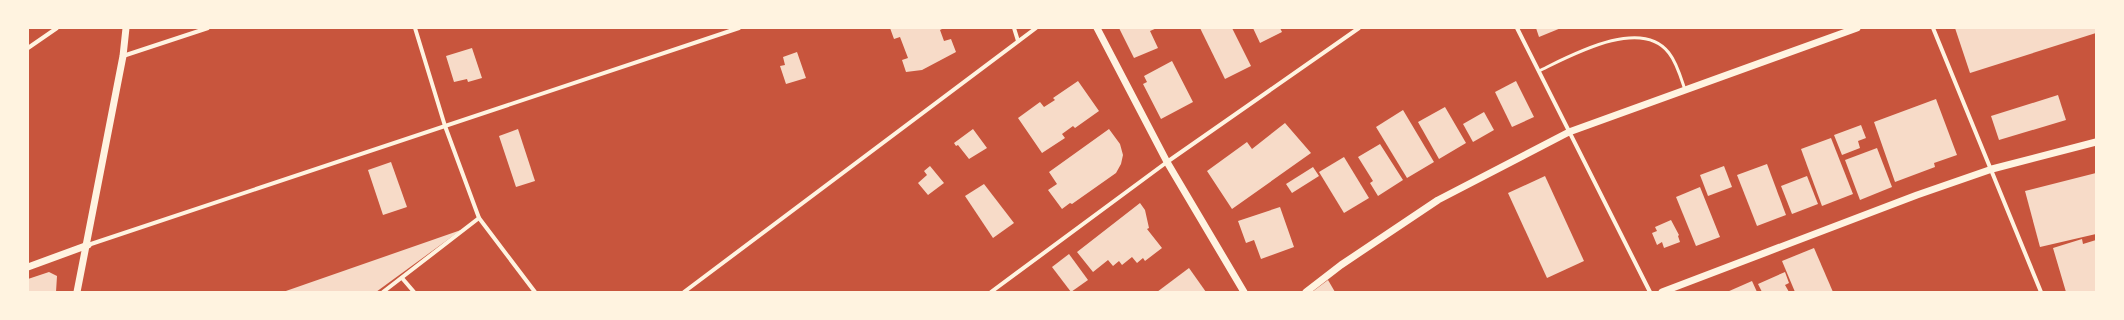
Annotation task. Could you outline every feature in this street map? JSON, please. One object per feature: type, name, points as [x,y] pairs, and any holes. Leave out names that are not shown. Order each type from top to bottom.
[{"type":"street","points":[[28,48],[57,28]]},
{"type":"street","points":[[77,292],[88,245],[123,56],[126,28]]},
{"type":"street","points":[[123,56],[208,28]]},
{"type":"street","points":[[415,28],[445,126],[479,218],[534,292]]},
{"type":"street","points":[[28,267],[88,245],[739,28]]},
{"type":"street","points":[[1014,28],[1018,41]]},
{"type":"street","points":[[684,292],[1036,28]]},
{"type":"street","points":[[1097,28],[1167,162],[1244,292]]},
{"type":"street","points":[[991,292],[1167,162],[1359,28]]},
{"type":"street","points":[[1517,28],[1650,292]]},
{"type":"street","points":[[1306,292],[1341,265],[1438,200],[1569,132],[1857,28]]},
{"type":"street","points":[[1933,28],[1992,169],[2041,292]]},
{"type":"street","points":[[1662,292],[1917,195],[1992,169],[2096,142]]},
{"type":"street","points":[[383,292],[479,218]]},
{"type":"street","points":[[402,278],[414,292]]},
{"type":"lane","points":[[1539,71],[1593,47],[1617,39],[1631,37],[1654,41],[1664,47],[1670,54],[1685,90]]},
{"type":"building","points":[[890,28],[944,28],[940,30],[944,41],[951,39],[956,52],[922,70],[906,72],[902,60],[908,58],[900,37],[894,39]]},
{"type":"building","points":[[1119,28],[1157,28],[1150,31],[1158,48],[1134,58]]},
{"type":"building","points":[[1200,28],[1232,28],[1251,66],[1225,79]]},
{"type":"building","points":[[1253,28],[1280,28],[1282,32],[1260,43]]},
{"type":"building","points":[[1536,28],[1561,28],[1539,37]]},
{"type":"building","points":[[1955,28],[2096,28],[2096,33],[1970,73]]},
{"type":"building","points":[[472,48],[482,78],[468,82],[467,79],[454,82],[446,56]]},
{"type":"building","points":[[797,52],[806,78],[786,84],[780,66],[785,65],[783,57]]},
{"type":"building","points":[[1172,61],[1193,102],[1161,119],[1143,84],[1147,82],[1144,76]]},
{"type":"building","points":[[1078,81],[1099,111],[1075,128],[1073,126],[1062,134],[1065,138],[1042,153],[1018,118],[1040,102],[1044,107],[1055,100],[1053,98]]},
{"type":"building","points":[[1516,81],[1534,117],[1512,127],[1495,92]]},
{"type":"building","points":[[2058,95],[2066,120],[1999,140],[1991,116]]},
{"type":"building","points":[[1936,99],[1957,155],[1934,163],[1935,167],[1895,182],[1874,122]]},
{"type":"building","points":[[1445,107],[1466,143],[1439,159],[1418,122]]},
{"type":"building","points":[[1403,110],[1434,162],[1407,178],[1376,127]]},
{"type":"building","points":[[1484,112],[1494,130],[1473,142],[1463,124]]},
{"type":"building","points":[[1285,123],[1311,153],[1232,209],[1207,171],[1247,142],[1252,149]]},
{"type":"building","points":[[1861,125],[1866,138],[1858,141],[1860,148],[1842,155],[1834,135]]},
{"type":"building","points":[[518,129],[535,181],[516,187],[499,136]]},
{"type":"building","points":[[973,129],[987,148],[969,159],[958,145],[956,146],[954,143]]},
{"type":"building","points":[[1109,129],[1120,144],[1123,155],[1121,164],[1116,173],[1072,204],[1070,203],[1062,209],[1048,190],[1057,184],[1049,172]]},
{"type":"building","points":[[1831,138],[1853,194],[1822,206],[1801,149]]},
{"type":"building","points":[[1380,144],[1403,180],[1378,196],[1370,183],[1373,181],[1358,157]]},
{"type":"building","points":[[1877,148],[1892,187],[1860,200],[1845,160]]},
{"type":"building","points":[[1344,157],[1369,198],[1344,213],[1319,172]]},
{"type":"building","points":[[391,162],[407,207],[383,215],[368,170]]},
{"type":"building","points":[[1767,164],[1786,215],[1757,226],[1737,175]]},
{"type":"building","points":[[930,166],[944,183],[928,195],[918,183],[927,175],[924,171]]},
{"type":"building","points":[[1724,166],[1732,187],[1708,196],[1700,175]]},
{"type":"building","points":[[1313,167],[1319,176],[1292,193],[1286,184]]},
{"type":"building","points":[[2096,173],[2096,234],[2040,247],[2025,191]]},
{"type":"building","points":[[1545,176],[1584,261],[1547,278],[1508,193]]},
{"type":"building","points":[[1807,176],[1818,204],[1792,214],[1781,186]]},
{"type":"building","points":[[984,184],[1014,223],[993,238],[965,196]]},
{"type":"building","points":[[1700,187],[1720,237],[1696,246],[1676,197]]},
{"type":"building","points":[[1140,203],[1145,210],[1149,228],[1147,229],[1162,248],[1145,261],[1143,258],[1137,263],[1132,257],[1122,265],[1119,261],[1113,266],[1108,260],[1093,272],[1077,252]]},
{"type":"building","points":[[1280,207],[1294,247],[1261,259],[1254,240],[1246,243],[1238,221]]},
{"type":"building","points":[[1671,220],[1679,235],[1680,242],[1664,248],[1662,242],[1657,245],[1652,233],[1657,231],[1655,227]]},
{"type":"building","points":[[461,230],[376,292],[283,292]]},
{"type":"building","points":[[2082,239],[2083,244],[2096,240],[2096,292],[2066,292],[2053,248]]},
{"type":"building","points":[[1814,248],[1833,292],[1795,292],[1782,261]]},
{"type":"building","points":[[1069,254],[1088,280],[1071,292],[1052,267]]},
{"type":"building","points":[[1189,268],[1206,292],[1157,292]]},
{"type":"building","points":[[49,272],[57,276],[56,292],[28,292],[28,279]]},
{"type":"building","points":[[1785,272],[1789,283],[1785,285],[1789,292],[1762,292],[1758,284]]},
{"type":"building","points":[[1328,280],[1335,292],[1312,292]]},
{"type":"building","points":[[1752,281],[1757,292],[1727,292]]}]
